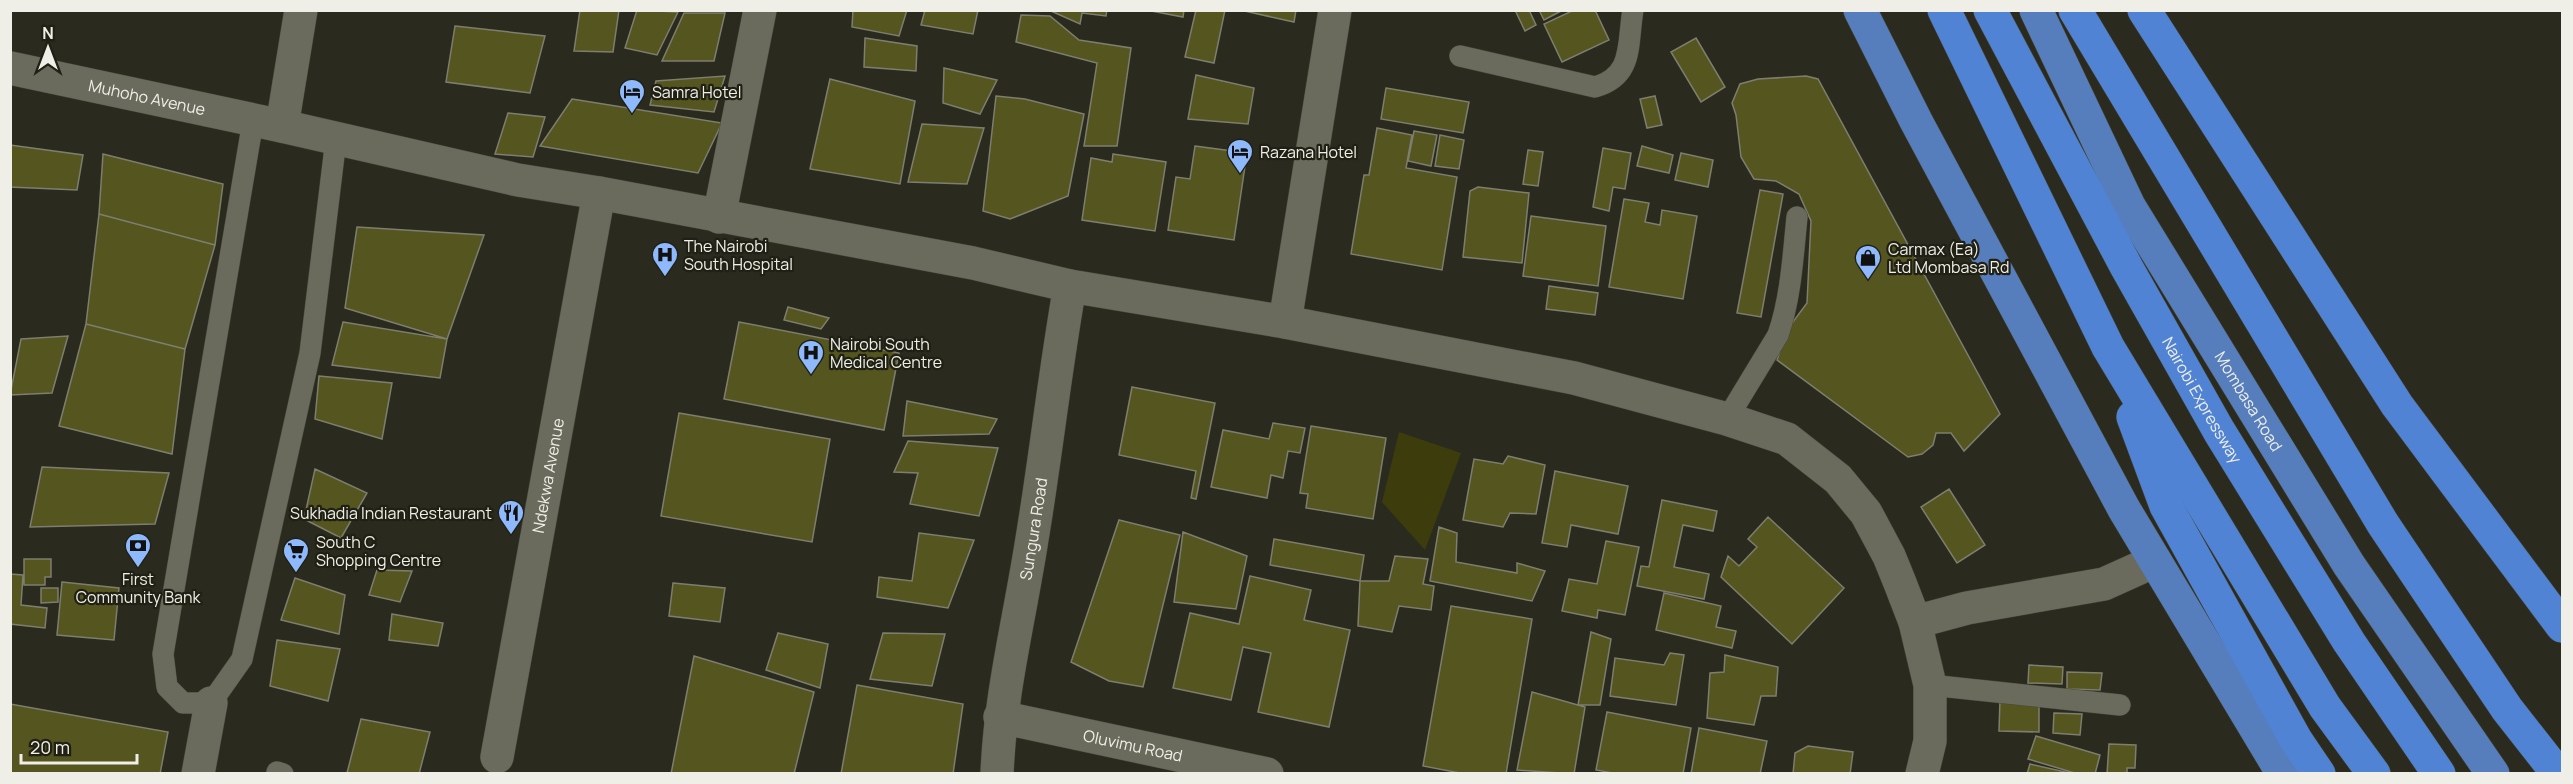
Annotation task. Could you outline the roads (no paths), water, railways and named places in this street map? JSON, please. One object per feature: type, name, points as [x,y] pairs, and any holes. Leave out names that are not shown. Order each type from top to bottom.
[{"type":"highway","points":[[1860,10],[1916,121],[2118,499],[2283,774]]},
{"type":"highway","points":[[1944,10],[2108,347],[2325,706],[2374,774]]},
{"type":"highway","name":"Nairobi Expressway","points":[[1990,10],[2127,268],[2219,431],[2349,642],[2439,774]]},
{"type":"highway","name":"Mombasa Road","points":[[2036,10],[2129,206],[2349,565],[2493,774]]},
{"type":"highway","points":[[2075,10],[2383,524],[2507,709],[2558,774]]},
{"type":"highway","points":[[2144,10],[2397,405],[2562,626]]},
{"type":"highway","points":[[2108,347],[2166,506],[2296,740],[2319,774]]},
{"type":"street","points":[[268,123],[301,10]]},
{"type":"street","points":[[719,217],[760,10]]},
{"type":"street","points":[[1285,322],[1335,10]]},
{"type":"street","name":"Muhoho Avenue","points":[[10,68],[268,123],[518,180],[973,263],[1070,286],[1285,322],[1574,378],[1726,419],[1787,439],[1838,479],[1866,513],[1889,556],[1915,622],[1930,685],[1930,741],[1922,774]]},
{"type":"street","name":"Ndekwa Avenue","points":[[497,757],[599,193]]},
{"type":"street","name":"Sungura Road","points":[[997,774],[1000,717],[1033,538],[1070,286]]},
{"type":"street","points":[[1915,622],[1967,608],[2103,584],[2155,561]]},
{"type":"street","points":[[198,774],[211,703]]},
{"type":"street","name":"Oluvimu Road","points":[[1000,717],[1267,774]]},
{"type":"lane","points":[[1460,56],[1595,87],[1609,83],[1621,72],[1627,56],[1633,10]]},
{"type":"lane","points":[[268,123],[163,654],[167,687],[183,703],[211,703],[242,659],[307,364],[336,139]]},
{"type":"lane","points":[[1726,419],[1778,334],[1783,320],[1797,217]]},
{"type":"lane","points":[[1930,685],[2120,705]]},
{"type":"place","name":"Samra Hotel","points":[[632,115]]},
{"type":"place","name":"Razana Hotel","points":[[1240,175]]},
{"type":"place","name":"The Nairobi South Hospital","points":[[665,278]]},
{"type":"place","name":"Carmax (Ea) Ltd Mombasa Rd","points":[[1868,281]]},
{"type":"place","name":"Nairobi South Medical Centre","points":[[811,376]]},
{"type":"place","name":"Sukhadia Indian Restaurant","points":[[511,536]]},
{"type":"place","name":"First Community Bank","points":[[138,569]]},
{"type":"place","name":"South C Shopping Centre","points":[[296,574]]}]
